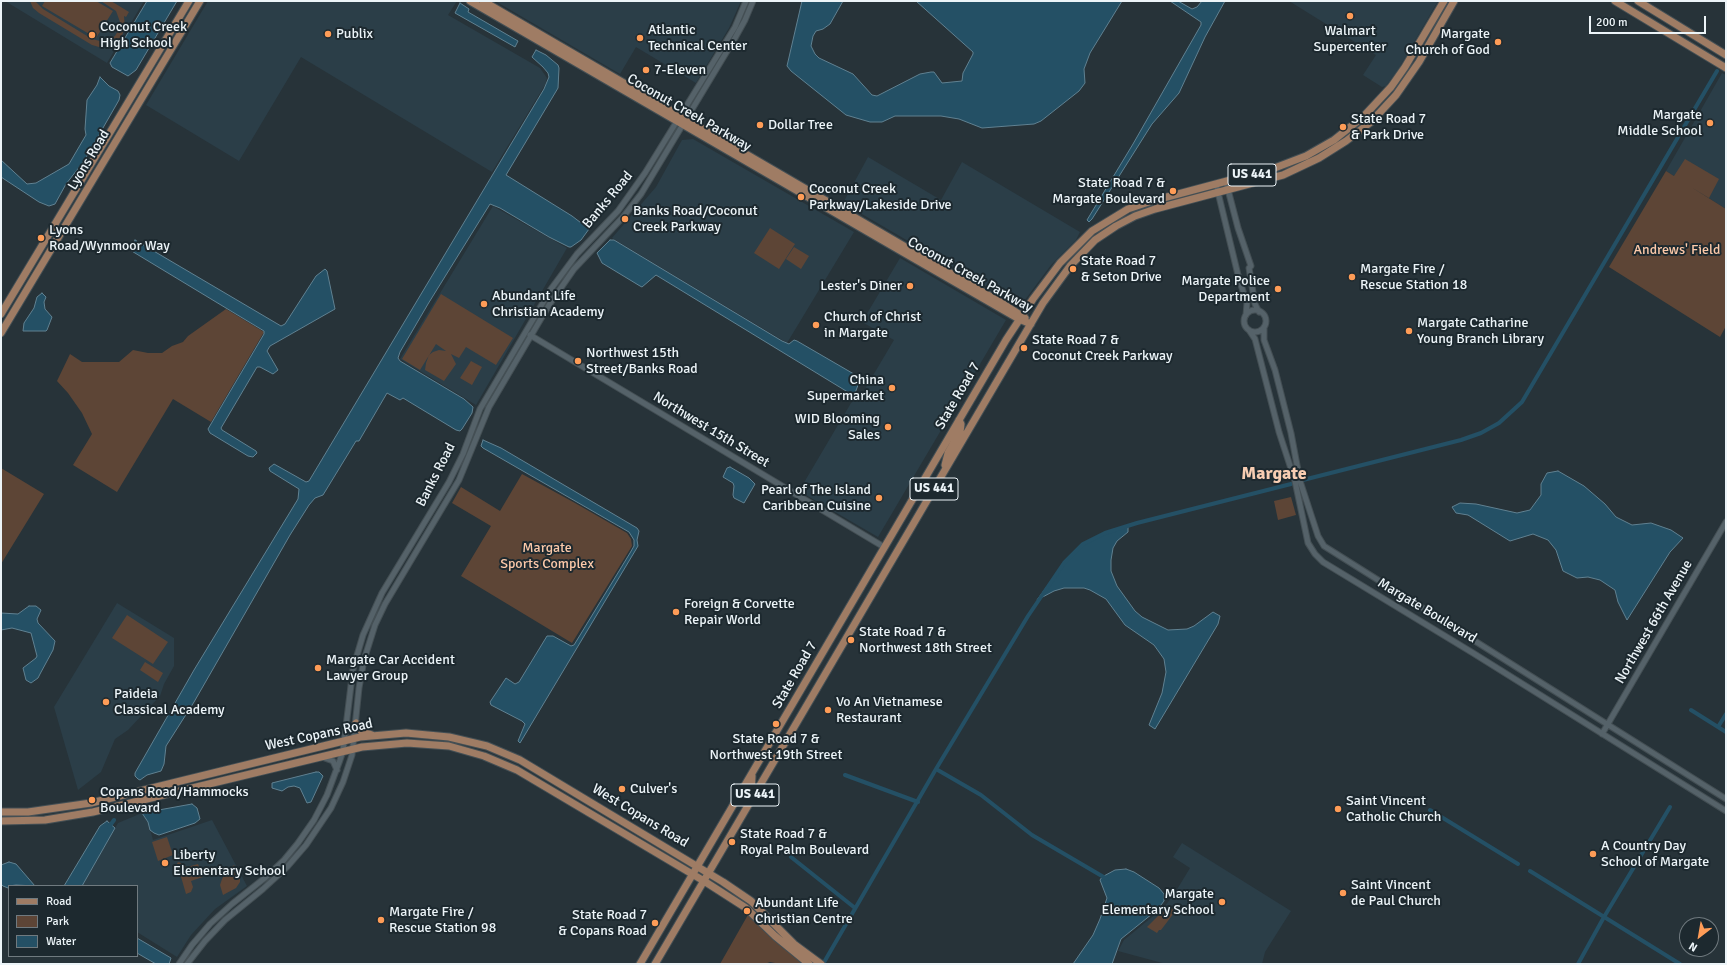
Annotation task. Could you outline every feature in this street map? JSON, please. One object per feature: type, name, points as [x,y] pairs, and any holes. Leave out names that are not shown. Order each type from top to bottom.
[{"type":"main road","name":"Lyons Road","points":[[1,314],[189,1]]},
{"type":"main road","name":"Lyons Road","points":[[1,332],[200,1]]},
{"type":"main road","name":"Coconut Creek Parkway","points":[[470,1],[919,255],[1031,324]]},
{"type":"main road","name":"Coconut Creek Parkway","points":[[483,1],[911,257],[1021,317]]},
{"type":"main road","name":"State Road 7","points":[[640,964],[969,403],[1021,317],[1044,283],[1076,246],[1101,224],[1119,214],[1138,205],[1284,165],[1306,156],[1334,140],[1364,116],[1385,94],[1403,71],[1444,1]]},
{"type":"main road","name":"State Road 7","points":[[655,964],[1031,324],[1053,288],[1076,258],[1095,240],[1128,220],[1155,209],[1283,175],[1319,158],[1351,138],[1381,112],[1402,87],[1419,62],[1454,1]]},
{"type":"main road","points":[[1615,1],[1726,68]]},
{"type":"main road","points":[[1638,1],[1726,55]]},
{"type":"main road","points":[[1428,28],[1426,39],[1428,47]]},
{"type":"main road","points":[[1419,62],[1421,41]]},
{"type":"main road","points":[[1381,112],[1386,101],[1385,94]]},
{"type":"main road","points":[[1319,158],[1322,152],[1332,145],[1334,140]]},
{"type":"main road","points":[[1128,220],[1130,212],[1138,205]]},
{"type":"main road","points":[[911,257],[915,258],[919,255]]},
{"type":"main road","points":[[969,403],[966,419],[970,427]]},
{"type":"main road","points":[[942,474],[948,453],[960,432],[961,424],[959,420]]},
{"type":"main road","points":[[898,526],[897,538],[901,545]]},
{"type":"main road","points":[[884,547],[889,556],[887,568]]},
{"type":"main road","points":[[356,723],[362,731],[374,735]]},
{"type":"main road","name":"West Copans Road","points":[[1,812],[28,812],[91,803],[344,740],[374,735],[406,733],[468,740],[505,753],[587,799],[709,873],[751,901],[790,940],[819,963]]},
{"type":"main road","name":"West Copans Road","points":[[1,821],[45,820],[82,815],[343,751],[381,744],[426,744],[449,746],[484,756],[517,770],[704,880],[746,908],[775,936],[809,964]]},
{"type":"main road","points":[[752,774],[751,794],[753,798]]},
{"type":"street","name":"Banks Road","points":[[187,964],[220,925],[279,875],[306,845],[336,799],[353,749],[359,688],[364,660],[378,618],[459,480],[489,407],[557,293],[574,269],[620,221],[641,194],[734,26],[746,1]]},
{"type":"street","name":"Banks Road","points":[[179,964],[192,945],[210,924],[266,877],[298,843],[321,808],[337,770],[343,751],[352,669],[363,635],[382,593],[449,482],[480,408],[559,277],[577,254],[618,211],[645,174],[743,26],[753,1]]},
{"type":"street","points":[[1216,184],[1240,282],[1247,303],[1244,322],[1249,330],[1259,331],[1264,327],[1265,320],[1259,312],[1256,304],[1249,268],[1251,266],[1238,228],[1226,182]]},
{"type":"street","points":[[1226,226],[1228,222],[1231,221],[1238,228]]},
{"type":"street","points":[[1246,315],[1252,311],[1259,312]]},
{"type":"street","name":"Margate Boulevard","points":[[1264,327],[1264,340],[1273,362],[1300,481],[1318,536],[1324,546],[1726,799]]},
{"type":"street","name":"Margate Boulevard","points":[[1249,330],[1255,339],[1279,432],[1295,481],[1308,543],[1315,554],[1323,562],[1726,811]]},
{"type":"street","name":"Northwest 15th Street","points":[[525,332],[884,547]]},
{"type":"street","name":"Northwest 66th Avenue","points":[[1602,734],[1726,522]]},
{"type":"street","points":[[319,757],[333,761],[337,770]]},
{"type":"shaded area","name":"Coconut Creek High School","points":[[5,1],[144,1],[107,63]]},
{"type":"shaded area","points":[[208,1],[457,1],[448,15],[540,68],[547,78],[545,85],[492,172],[301,57],[239,161],[146,105]]},
{"type":"shaded area","name":"Atlantic Technical Center","points":[[495,1],[741,1],[729,28],[696,83],[636,47],[620,74]]},
{"type":"shaded area","points":[[1289,1],[1438,1],[1399,68],[1386,86],[1382,87],[1363,75],[1376,55]]},
{"type":"shaded area","name":"Margate Middle School","points":[[1722,73],[1726,75],[1726,209],[1666,171]]},
{"type":"shaded area","points":[[693,139],[854,232],[787,343],[612,238],[656,187],[682,140]]},
{"type":"shaded area","points":[[868,157],[941,200],[962,162],[1080,232],[1076,240],[1051,265],[1022,304],[1018,305],[843,203]]},
{"type":"shaded area","name":"Abundant Life Christian Academy","points":[[493,206],[567,248],[476,405],[400,359]]},
{"type":"shaded area","points":[[900,258],[1006,320],[878,537],[799,491],[851,403],[862,394],[894,340],[862,322]]},
{"type":"shaded area","name":"Paideia Classical Academy","points":[[117,603],[174,638],[174,666],[164,684],[160,696],[128,730],[115,739],[101,772],[78,790],[54,707]]},
{"type":"shaded area","name":"Liberty Elementary School","points":[[142,813],[148,822],[153,840],[212,820],[247,886],[215,909],[191,935],[177,957],[138,933],[138,885],[83,885],[118,823]]},
{"type":"shaded area","name":"Margate Elementary School","points":[[1182,843],[1291,911],[1265,952],[1262,964],[1166,964],[1118,951],[1124,940],[1163,908],[1173,896],[1190,868],[1173,857]]},
{"type":"green space","points":[[30,1],[35,1],[43,9],[92,39],[100,41],[106,41],[115,36],[119,29],[120,22],[116,11],[101,1],[111,1],[129,12],[126,17],[124,16],[125,29],[120,39],[111,45],[99,47],[92,45],[39,13],[33,8]]},
{"type":"green space","points":[[45,1],[96,1],[113,11],[96,38],[42,6]]},
{"type":"green space","name":"Andrews' Field","points":[[1685,159],[1719,179],[1709,198],[1691,187],[1726,209],[1726,326],[1720,337],[1609,267],[1666,171],[1674,176]]},
{"type":"green space","points":[[770,228],[795,244],[779,269],[754,253]]},
{"type":"green space","points":[[794,247],[809,256],[801,269],[786,259]]},
{"type":"green space","points":[[441,294],[513,338],[496,365],[466,347],[459,358],[451,354],[456,364],[444,381],[425,370],[429,356],[420,370],[402,359]],"holes":[[[436,344],[446,351],[439,350],[429,355]]]},
{"type":"green space","points":[[226,309],[264,332],[211,422],[173,399],[117,492],[73,465],[92,434],[82,413],[68,393],[57,381],[70,354],[82,362],[119,362],[133,350],[148,353],[162,353],[172,346],[183,342],[188,336]]},
{"type":"green space","points":[[471,361],[482,367],[472,385],[460,378]]},
{"type":"green space","points":[[1,468],[44,494],[1,564]]},
{"type":"green space","name":"Margate Sports Complex","points":[[522,474],[627,533],[631,539],[632,546],[572,643],[461,576],[491,526],[452,503],[461,487],[500,511]]},
{"type":"green space","points":[[1291,497],[1296,515],[1278,520],[1274,501]]},
{"type":"green space","points":[[127,615],[168,642],[153,664],[112,638]]},
{"type":"green space","points":[[145,662],[163,673],[158,682],[140,670]]},
{"type":"green space","points":[[167,837],[173,855],[158,861],[152,842]]},
{"type":"green space","points":[[179,862],[187,867],[198,864],[203,877],[191,881],[193,887],[191,892],[186,894],[177,863]]},
{"type":"green space","points":[[234,865],[240,876],[240,882],[236,888],[223,895],[220,885],[222,879],[225,873]]},
{"type":"green space","points":[[1169,905],[1177,909],[1161,930],[1157,933],[1147,927]]},
{"type":"green space","points":[[749,913],[802,964],[780,964],[770,962],[765,964],[720,964]]},
{"type":"water","points":[[147,1],[177,1],[136,70],[128,76],[112,67],[110,63]]},
{"type":"water","points":[[802,1],[843,1],[830,24],[823,29],[816,31],[813,36],[811,46],[819,58],[853,74],[872,95],[877,96],[920,74],[931,72],[934,72],[942,83],[962,81],[963,73],[973,52],[916,1],[1122,1],[1090,53],[1084,69],[1085,83],[1079,91],[1041,121],[1034,124],[982,128],[959,119],[941,116],[895,116],[882,122],[870,122],[846,115],[791,71],[787,66]]},
{"type":"water","points":[[1170,1],[1178,1],[1192,9],[1197,7],[1202,1],[1225,1],[1205,37],[1179,93],[1152,124],[1089,222],[1087,220],[1133,144],[1201,25],[1201,22]]},
{"type":"water","points":[[460,3],[469,9],[468,12],[518,41],[515,47],[455,13]]},
{"type":"water","points":[[536,50],[546,55],[558,65],[558,88],[506,175],[572,216],[589,229],[581,240],[569,247],[500,208],[490,204],[428,304],[398,358],[400,361],[464,399],[473,407],[472,413],[460,431],[403,398],[400,400],[387,393],[359,441],[356,441],[323,495],[315,498],[309,505],[290,535],[194,702],[166,746],[164,764],[161,771],[147,775],[140,780],[138,779],[135,776],[135,773],[194,670],[298,499],[299,489],[270,471],[269,468],[274,464],[306,482],[309,481],[544,89],[549,77],[548,73],[543,67],[532,57]]},
{"type":"water","points":[[100,77],[109,86],[118,91],[120,95],[119,100],[84,161],[66,184],[55,204],[49,206],[39,202],[1,177],[1,160],[27,184],[36,183],[69,164],[86,135],[87,100],[97,85]]},
{"type":"water","points":[[135,240],[281,326],[285,324],[316,276],[325,269],[327,271],[335,309],[270,346],[267,351],[278,370],[273,374],[260,367],[257,367],[221,428],[256,451],[257,453],[253,457],[248,456],[210,433],[208,429],[264,334],[264,331],[130,250]]},
{"type":"water","points":[[610,240],[614,240],[782,341],[789,344],[794,340],[797,341],[859,377],[860,380],[855,393],[853,395],[851,394],[656,275],[642,287],[602,263],[597,253]]},
{"type":"water","points":[[42,293],[46,297],[44,302],[45,309],[52,317],[47,330],[23,331],[24,323],[34,308],[37,297]]},
{"type":"water","points":[[483,440],[501,448],[637,528],[639,531],[637,540],[638,546],[520,743],[518,741],[525,724],[491,705],[490,702],[506,678],[515,684],[519,682],[547,636],[553,636],[571,646],[574,645],[634,546],[634,540],[629,532],[483,448],[481,446]]},
{"type":"water","points":[[730,467],[749,478],[755,484],[744,503],[734,498],[733,483],[723,477],[727,468]]},
{"type":"water","points":[[1558,471],[1584,486],[1605,504],[1616,517],[1632,525],[1651,523],[1671,530],[1683,538],[1670,552],[1627,620],[1618,602],[1615,590],[1600,580],[1588,577],[1577,578],[1563,571],[1556,550],[1548,540],[1533,534],[1510,541],[1468,515],[1456,513],[1452,507],[1460,503],[1476,504],[1517,513],[1530,510],[1541,495],[1541,484],[1547,473]]},
{"type":"water","points":[[1128,526],[1128,532],[1117,541],[1113,548],[1111,571],[1117,586],[1135,611],[1142,617],[1168,630],[1187,629],[1194,626],[1213,612],[1220,616],[1218,624],[1155,729],[1149,725],[1162,693],[1166,672],[1164,659],[1154,645],[1125,625],[1106,599],[1090,590],[1084,588],[1064,588],[1054,591],[1037,600],[1064,563],[1083,544],[1105,533]]},
{"type":"water","points":[[29,606],[36,606],[41,610],[37,619],[38,623],[55,641],[53,650],[38,678],[31,683],[26,680],[23,668],[37,656],[31,633],[12,628],[1,630],[1,613],[18,614]]},
{"type":"water","points":[[319,772],[323,776],[311,802],[307,803],[300,788],[294,786],[288,787],[282,791],[272,788],[272,783]]},
{"type":"water","points":[[192,804],[197,808],[200,819],[195,823],[159,835],[150,830],[148,822],[142,813]]},
{"type":"water","points":[[107,821],[115,828],[83,885],[65,885],[100,826]]},
{"type":"water","points":[[9,862],[16,864],[34,885],[8,885],[8,888],[3,886],[1,884],[1,865]]},
{"type":"water","points":[[1126,869],[1134,872],[1159,888],[1164,894],[1164,901],[1157,910],[1121,939],[1112,964],[1073,964],[1093,935],[1107,898],[1100,880],[1102,877],[1115,870]]},
{"type":"water","points":[[138,939],[171,958],[169,964],[156,964],[138,954]]},
{"type":"waterway","points":[[1303,480],[1461,440],[1481,433],[1499,423],[1522,402],[1717,71]]},
{"type":"waterway","points":[[823,964],[936,769],[1028,616],[1064,563],[1083,544],[1105,533],[1137,523],[1291,484]]},
{"type":"waterway","points":[[1691,710],[1726,732]]},
{"type":"waterway","points":[[1718,727],[1726,714]]},
{"type":"waterway","points":[[936,769],[981,795],[1032,835],[1107,879]]},
{"type":"waterway","points":[[845,775],[918,802]]},
{"type":"waterway","points":[[1578,964],[1604,917],[1670,807]]},
{"type":"waterway","points":[[1430,810],[1518,864]]},
{"type":"waterway","points":[[109,827],[114,820]]},
{"type":"waterway","points":[[791,857],[855,908]]},
{"type":"waterway","points":[[1530,871],[1680,964]]},
{"type":"place","name":"Walmart Supercenter","points":[[1350,16]]},
{"type":"place","name":"Publix","points":[[328,34]]},
{"type":"place","name":"Coconut Creek High School","points":[[92,35]]},
{"type":"place","name":"Atlantic Technical Center","points":[[640,38]]},
{"type":"place","name":"Margate Church of God","points":[[1498,42]]},
{"type":"place","name":"7-Eleven","points":[[646,70]]},
{"type":"place","name":"Margate Middle School","points":[[1710,123]]},
{"type":"place","name":"Dollar Tree","points":[[760,125]]},
{"type":"place","name":"State Road 7 & Park Drive","points":[[1343,127]]},
{"type":"place","name":"State Road 7 & Margate Boulevard","points":[[1173,191]]},
{"type":"place","name":"Coconut Creek Parkway/Lakeside Drive","points":[[801,197]]},
{"type":"place","name":"Banks Road/Coconut Creek Parkway","points":[[625,219]]},
{"type":"place","name":"Lyons Road/Wynmoor Way","points":[[41,238]]},
{"type":"place","name":"State Road 7 & Seton Drive","points":[[1073,269]]},
{"type":"place","name":"Margate Fire / Rescue Station 18","points":[[1352,277]]},
{"type":"place","name":"Lester's Diner","points":[[910,286]]},
{"type":"place","name":"Margate Police Department","points":[[1278,289]]},
{"type":"place","name":"Abundant Life Christian Academy","points":[[484,304]]},
{"type":"place","name":"Church of Christ in Margate","points":[[816,325]]},
{"type":"place","name":"Margate Catharine Young Branch Library","points":[[1409,331]]},
{"type":"place","name":"State Road 7 & Coconut Creek Parkway","points":[[1024,348]]},
{"type":"place","name":"Northwest 15th Street/Banks Road","points":[[578,361]]},
{"type":"place","name":"China Supermarket","points":[[892,388]]},
{"type":"place","name":"WID Blooming Sales","points":[[888,427]]},
{"type":"place","name":"Pearl of The Island Caribbean Cuisine","points":[[879,498]]},
{"type":"place","name":"Foreign & Corvette Repair World","points":[[676,612]]},
{"type":"place","name":"State Road 7 & Northwest 18th Street","points":[[851,640]]},
{"type":"place","name":"Margate Car Accident Lawyer Group","points":[[318,668]]},
{"type":"place","name":"Paideia Classical Academy","points":[[106,702]]},
{"type":"place","name":"Vo An Vietnamese Restaurant","points":[[828,710]]},
{"type":"place","name":"State Road 7 & Northwest 19th Street","points":[[776,724]]},
{"type":"place","name":"Culver's","points":[[622,789]]},
{"type":"place","name":"Copans Road/Hammocks Boulevard","points":[[92,800]]},
{"type":"place","name":"Saint Vincent Catholic Church","points":[[1338,809]]},
{"type":"place","name":"State Road 7 & Royal Palm Boulevard","points":[[732,842]]},
{"type":"place","name":"A Country Day School of Margate","points":[[1593,854]]},
{"type":"place","name":"Liberty Elementary School","points":[[165,863]]},
{"type":"place","name":"Saint Vincent de Paul Church","points":[[1343,893]]},
{"type":"place","name":"Margate Elementary School","points":[[1222,902]]},
{"type":"place","name":"Abundant Life Christian Centre","points":[[747,911]]},
{"type":"place","name":"Margate Fire / Rescue Station 98","points":[[381,920]]},
{"type":"place","name":"State Road 7 & Copans Road","points":[[655,923]]},
{"type":"district","name":"Margate","points":[[1274,474]]}]
